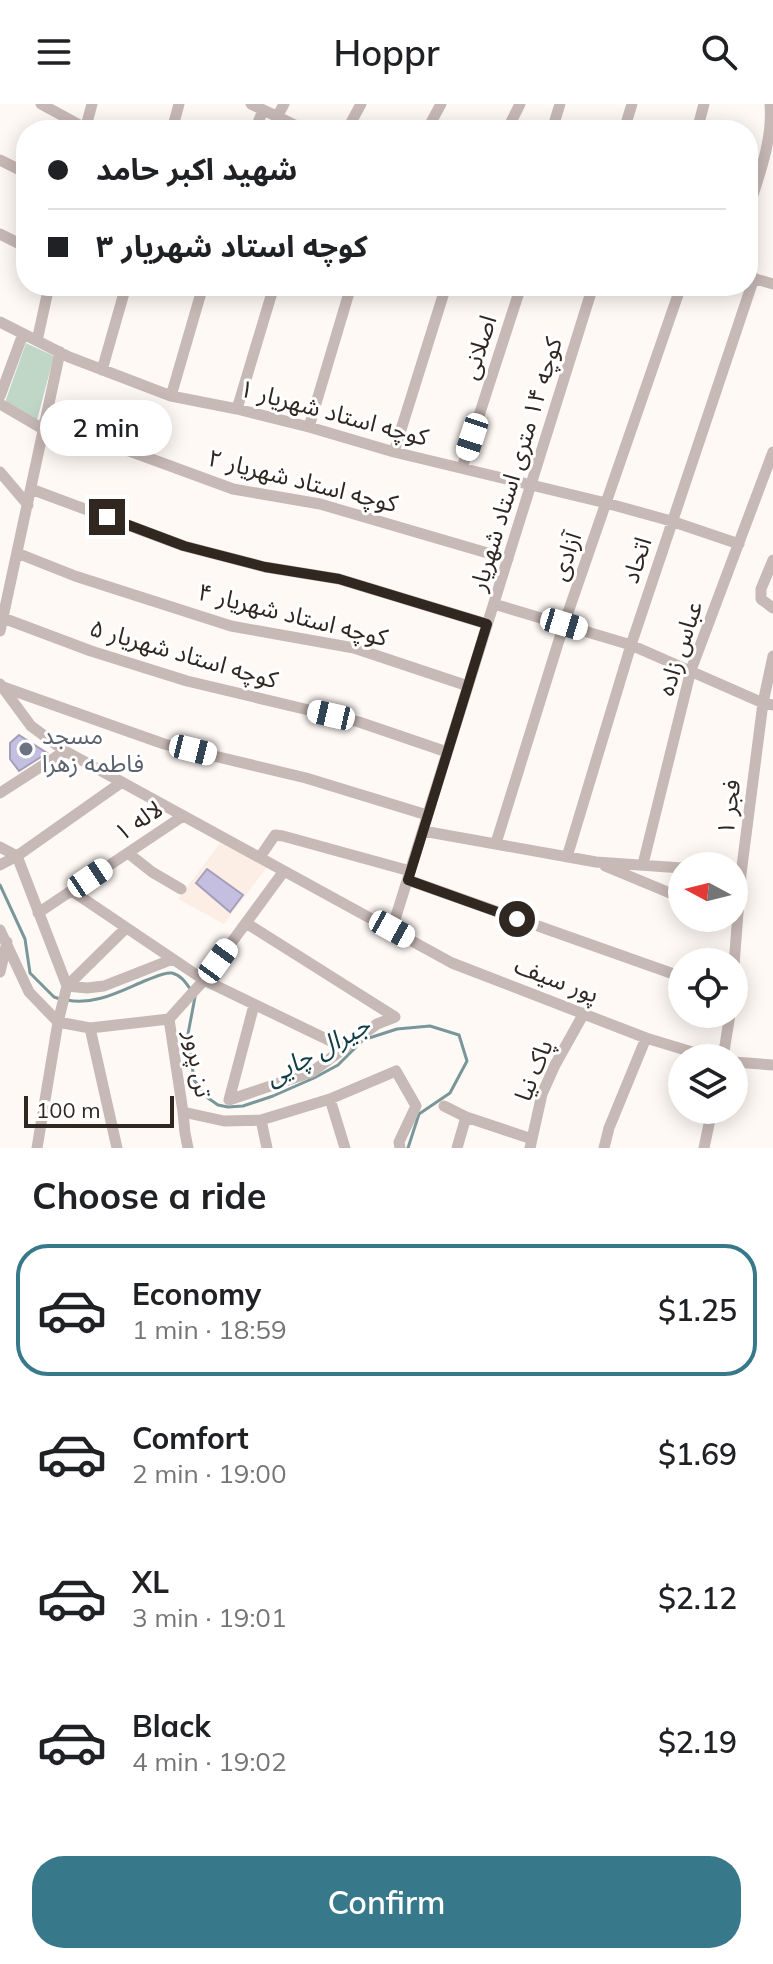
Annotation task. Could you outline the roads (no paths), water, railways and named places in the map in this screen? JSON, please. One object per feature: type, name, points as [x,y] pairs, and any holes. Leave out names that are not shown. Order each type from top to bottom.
[{"type":"street","points":[[41,104],[69,120]]},
{"type":"street","points":[[251,104],[283,120]]},
{"type":"street","points":[[277,117],[284,104]]},
{"type":"street","points":[[758,184],[772,147],[770,104]]},
{"type":"street","points":[[259,120],[263,110]]},
{"type":"street","points":[[37,341],[47,296]]},
{"type":"street","points":[[102,370],[123,296]]},
{"type":"street","points":[[171,396],[200,296]]},
{"type":"street","points":[[237,409],[271,296]]},
{"type":"street","points":[[309,427],[348,296]]},
{"type":"street","points":[[394,452],[443,296]]},
{"type":"street","name":"اصلانی","points":[[462,468],[518,296]]},
{"type":"street","name":"کوچه ۱۴ متری استاد شهریار","points":[[392,929],[590,296]]},
{"type":"street","name":"آزادی","points":[[496,843],[564,624],[678,296]]},
{"type":"street","name":"اتحاد","points":[[567,857],[631,645],[745,296]]},
{"type":"street","name":"کوچه استاد شهریار ۱","points":[[0,322],[60,352],[171,396],[237,409],[394,452],[606,503],[739,544]]},
{"type":"street","points":[[0,396],[23,334]]},
{"type":"street","points":[[2,625],[3,598],[17,553],[60,352]]},
{"type":"street","name":"کوچه استاد شهریار ۲","points":[[0,404],[44,424],[233,489],[320,504],[508,559]]},
{"type":"street","name":"عباس زاده","points":[[643,864],[691,670],[773,452]]},
{"type":"street","points":[[0,472],[28,505]]},
{"type":"street","points":[[31,489],[184,546],[265,567],[339,579],[487,624]]},
{"type":"street","name":"کوچه استاد شهریار ۴","points":[[17,553],[75,576],[231,626],[354,648],[468,686]]},
{"type":"street","points":[[773,560],[761,589],[761,599],[773,608]]},
{"type":"street","points":[[494,604],[631,645],[768,704]]},
{"type":"street","name":"کوچه استاد شهریار ۵","points":[[2,625],[187,681],[359,722],[447,752]]},
{"type":"street","name":"فجر ۱","points":[[742,852],[768,704],[773,656]]},
{"type":"street","points":[[1,685],[164,744],[306,778],[427,815]]},
{"type":"street","name":"پور سیف","points":[[1,685],[31,726],[65,751],[452,963],[668,1045]]},
{"type":"street","points":[[0,793],[65,751]]},
{"type":"street","points":[[0,865],[122,782]]},
{"type":"street","name":"لاله ۱","points":[[38,913],[183,816]]},
{"type":"street","points":[[423,831],[596,862],[668,867]]},
{"type":"street","points":[[260,857],[271,838],[283,836],[409,875],[668,972]]},
{"type":"street","points":[[0,847],[17,856],[66,987]]},
{"type":"street","points":[[128,853],[181,889]]},
{"type":"street","points":[[596,862],[668,892]]},
{"type":"street","points":[[169,1019],[204,980],[284,871]]},
{"type":"street","points":[[72,891],[204,980],[345,1048]]},
{"type":"street","points":[[246,923],[395,1017],[377,1024],[312,1072],[229,1100],[254,1005]]},
{"type":"street","points":[[37,1148],[66,987],[126,928]]},
{"type":"street","points":[[0,930],[29,992],[58,1022]]},
{"type":"street","points":[[0,972],[7,942]]},
{"type":"street","points":[[66,987],[104,986],[173,959]]},
{"type":"street","name":"پاک نیا","points":[[531,1144],[542,1094],[584,1013]]},
{"type":"street","name":"تن پرور","points":[[58,1022],[90,1028],[169,1019],[183,1112],[224,1121],[261,1120],[330,1099],[396,1071],[416,1106],[399,1142],[400,1148]]},
{"type":"street","points":[[90,1028],[117,1148]]},
{"type":"street","points":[[604,1148],[609,1128],[646,1038]]},
{"type":"street","points":[[748,1063],[773,1065]]},
{"type":"street","points":[[330,1099],[345,1148]]},
{"type":"street","points":[[444,1106],[531,1144]]},
{"type":"street","points":[[183,1112],[188,1148]]},
{"type":"street","points":[[457,1148],[466,1117]]},
{"type":"street","points":[[261,1120],[267,1148]]},
{"type":"street","points":[[704,1148],[709,1124]]},
{"type":"waterway","name":"جیرال چایی","points":[[0,885],[25,939],[30,973],[54,997],[60,999]]},
{"type":"waterway","name":"جیرال چایی","points":[[67,1000],[98,999],[169,973],[181,977],[191,990]]},
{"type":"waterway","name":"جیرال چایی","points":[[195,997],[188,1034],[194,1080],[208,1098],[228,1107],[243,1106],[273,1096],[314,1078],[338,1065],[363,1040],[397,1029],[430,1026],[459,1035],[467,1061],[450,1093],[419,1114],[408,1148]]},
{"type":"place","name":"مسجد فاطمه زهرا","points":[[26,749]]}]
